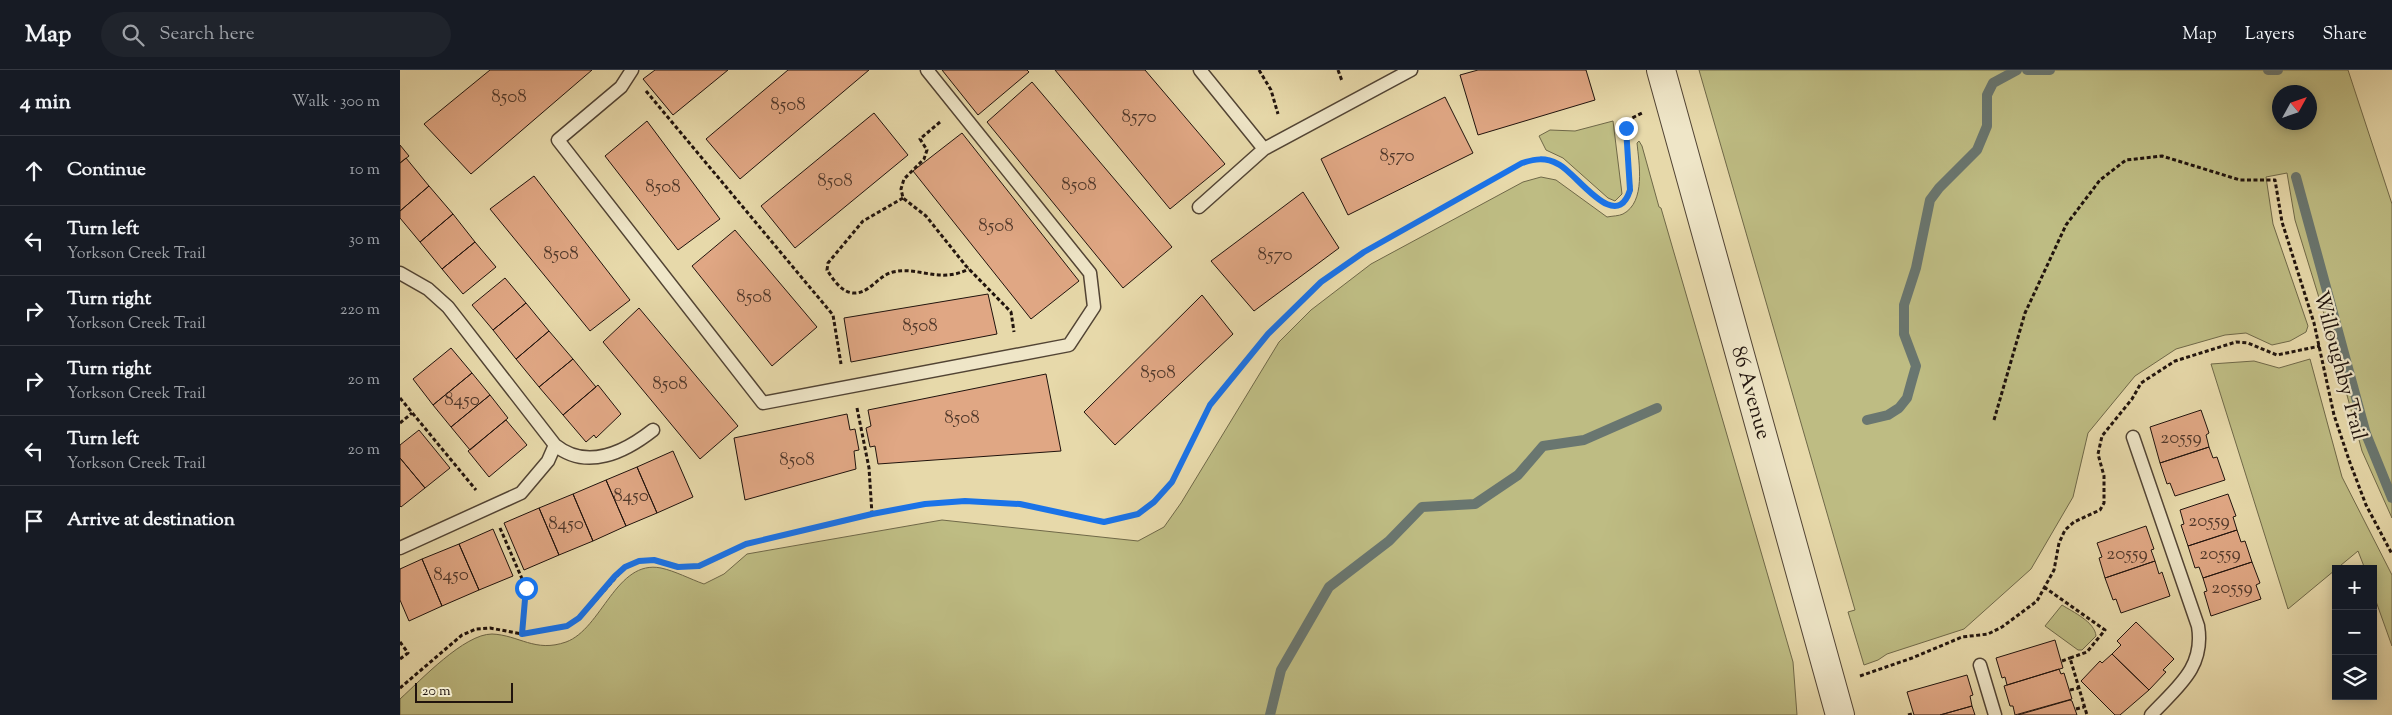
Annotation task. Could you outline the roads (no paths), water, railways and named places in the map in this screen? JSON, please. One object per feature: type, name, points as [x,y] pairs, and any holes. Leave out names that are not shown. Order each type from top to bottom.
[{"type":"street","name":"86 Avenue","points":[[1664,80],[1840,715]]},
{"type":"lane","points":[[631,71],[621,87],[558,140],[763,403],[1069,345],[1094,307],[1090,273],[927,70]]},
{"type":"lane","points":[[1200,70],[1264,149]]},
{"type":"lane","points":[[1198,207],[1264,149],[1411,70]]},
{"type":"lane","points":[[400,273],[428,289],[448,307],[555,445],[566,454],[583,458],[599,458],[630,445],[653,430]]},
{"type":"lane","points":[[2133,437],[2198,626],[2201,642],[2198,656],[2191,671],[2150,715]]},
{"type":"lane","points":[[400,548],[521,493],[544,467],[555,445]]},
{"type":"lane","points":[[1980,666],[1995,715]]},
{"type":"waterway","points":[[1867,420],[1888,415],[1899,408],[1907,398],[1916,366],[1904,334],[1904,305],[1916,268],[1930,200],[1939,188],[1977,150],[1987,126],[1987,95],[1993,83],[2017,70]]},
{"type":"waterway","points":[[2027,70],[2050,70]]},
{"type":"waterway","points":[[2268,70],[2278,70]]},
{"type":"waterway","points":[[2296,177],[2366,434],[2392,498]]},
{"type":"waterway","points":[[1270,715],[1281,670],[1329,587],[1389,541],[1422,507],[1475,504],[1518,475],[1543,446],[1584,440],[1657,408]]}]
